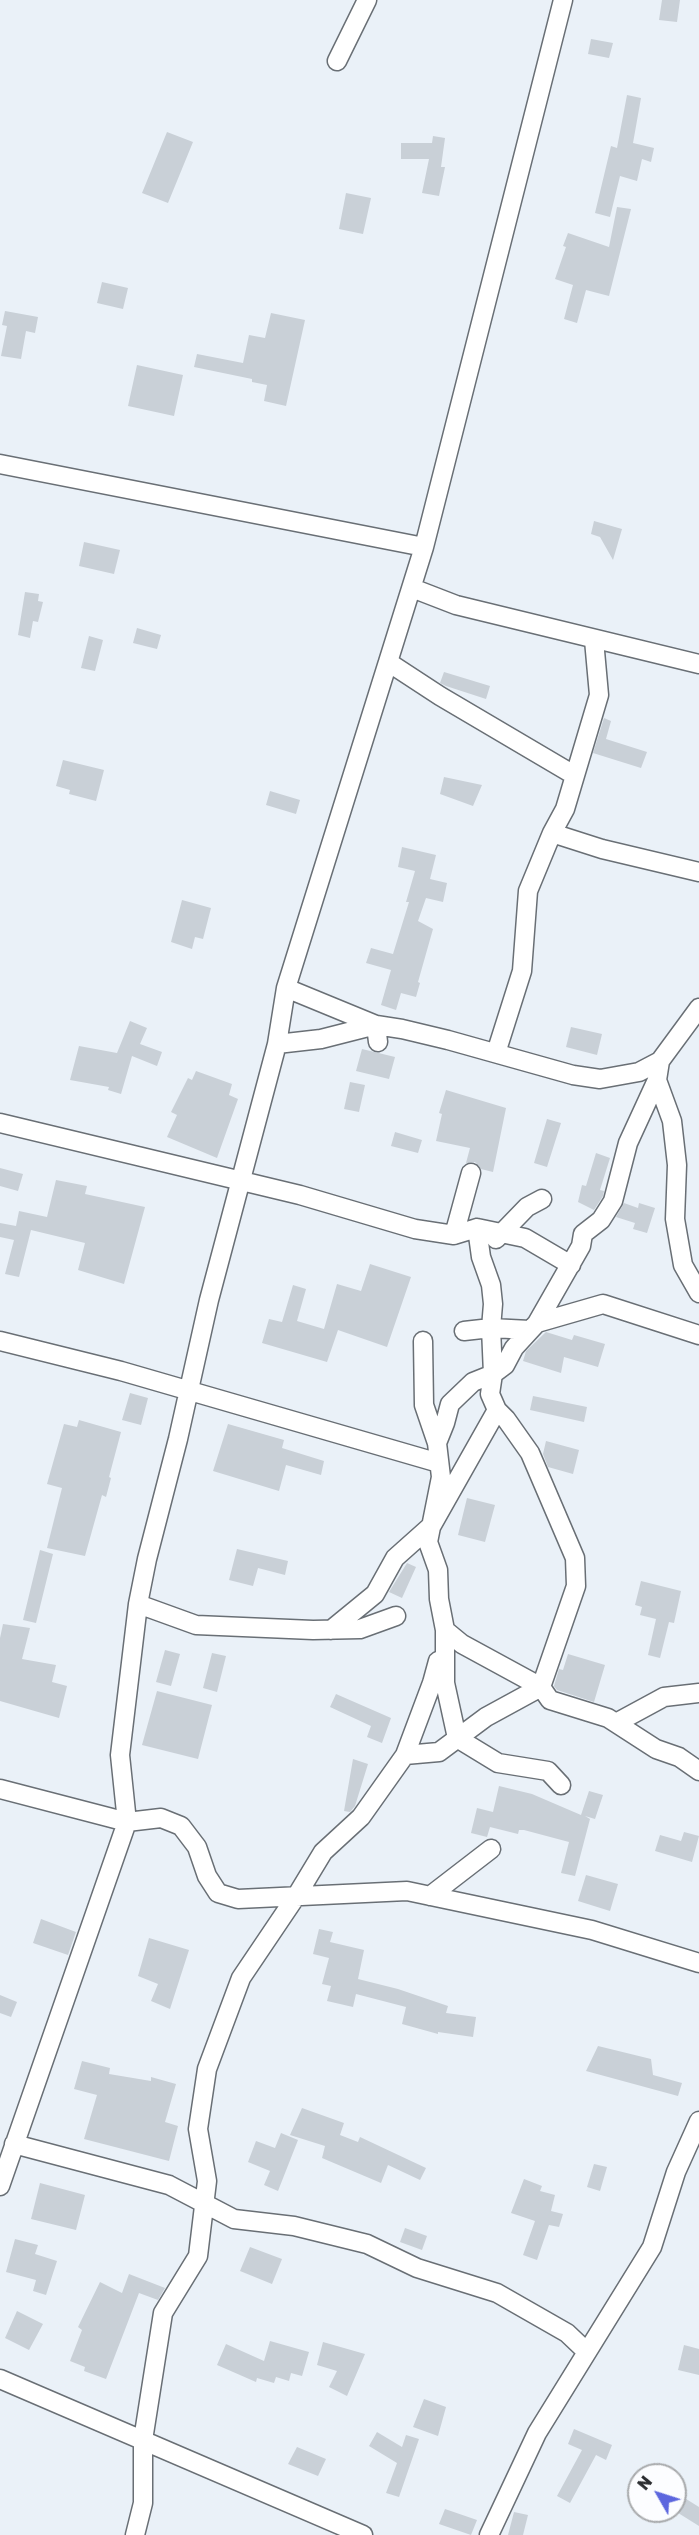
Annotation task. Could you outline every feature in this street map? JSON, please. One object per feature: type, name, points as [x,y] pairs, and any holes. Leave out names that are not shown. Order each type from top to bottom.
[{"type":"street","points":[[337,61],[367,0]]},
{"type":"street","points":[[0,2186],[127,1822],[120,1755],[138,1604],[147,1559],[190,1391],[209,1300],[277,1044],[286,988],[424,547],[563,0]]},
{"type":"street","points":[[0,464],[424,547]]},
{"type":"street","points":[[411,588],[456,605],[699,664]]},
{"type":"street","points":[[495,1053],[522,971],[528,891],[552,833],[565,809],[599,694],[594,640]]},
{"type":"street","points":[[388,662],[440,696],[574,775]]},
{"type":"street","points":[[552,833],[602,849],[699,872]]},
{"type":"street","points":[[286,988],[377,1034]]},
{"type":"street","points":[[277,1044],[377,1034],[402,1029],[573,1075],[600,1078],[639,1072],[660,1061],[697,1019]]},
{"type":"street","points":[[437,1443],[450,1404],[474,1382],[493,1374],[505,1365],[514,1348],[533,1327],[571,1265],[581,1246],[583,1234],[601,1220],[613,1201],[628,1143],[657,1080],[660,1061]]},
{"type":"street","points":[[657,1080],[672,1120],[677,1165],[675,1219],[683,1265],[699,1293]]},
{"type":"street","points":[[0,1123],[300,1195],[415,1229],[454,1235],[477,1228],[525,1238],[571,1265]]},
{"type":"street","points":[[454,1235],[471,1173]]},
{"type":"street","points":[[481,1257],[527,1207],[542,1199]]},
{"type":"street","points":[[405,1755],[440,1752],[486,1717],[541,1687],[576,1586],[575,1558],[530,1453],[497,1410],[490,1394],[493,1374],[491,1328],[493,1304],[491,1285],[481,1257],[477,1228]]},
{"type":"street","points":[[464,1331],[533,1327],[603,1304],[699,1335]]},
{"type":"street","points":[[0,1341],[95,1364],[439,1463]]},
{"type":"street","points":[[423,1341],[424,1402],[437,1443],[441,1477],[428,1542],[438,1570],[445,1630],[445,1683],[458,1738],[498,1764],[548,1771],[561,1785]]},
{"type":"street","points":[[424,1402],[450,1404]]},
{"type":"street","points":[[331,1630],[375,1594],[395,1558],[432,1525],[497,1410]]},
{"type":"street","points":[[138,1604],[196,1625],[360,1629],[396,1616]]},
{"type":"street","points":[[445,1630],[462,1644],[541,1687],[550,1700],[568,1704],[616,1723],[656,1749],[679,1757],[699,1771]]},
{"type":"street","points":[[135,2535],[143,2503],[143,2440],[164,2313],[198,2256],[207,2181],[198,2129],[207,2068],[242,1978],[323,1852],[362,1817],[405,1755],[432,1683],[445,1630]]},
{"type":"street","points":[[616,1723],[664,1697],[699,1693]]},
{"type":"street","points":[[0,1788],[127,1822],[161,1818],[181,1826],[197,1847],[207,1876],[218,1893],[238,1899],[407,1891],[592,1930],[697,1957]]},
{"type":"street","points":[[430,1896],[491,1849]]},
{"type":"street","points":[[489,2535],[537,2433],[652,2247],[676,2172],[699,2121]]},
{"type":"street","points":[[14,2144],[169,2185],[234,2219],[294,2226],[367,2244],[417,2268],[497,2293],[567,2333],[586,2352]]},
{"type":"street","points":[[0,2379],[363,2535]]},
{"type":"building","points":[[662,0],[680,0],[677,22],[659,20]]},
{"type":"building","points":[[591,39],[613,43],[609,58],[588,54]]},
{"type":"building","points":[[627,95],[641,98],[633,143],[654,148],[651,162],[642,159],[637,181],[620,176],[610,217],[595,213],[611,146],[617,148]]},
{"type":"building","points":[[167,132],[193,142],[168,203],[142,193]]},
{"type":"building","points":[[433,136],[445,138],[441,167],[445,167],[439,196],[422,193],[429,159],[401,159],[401,143],[432,143]]},
{"type":"building","points":[[346,193],[371,198],[363,234],[339,229]]},
{"type":"building","points":[[617,207],[631,209],[609,296],[586,290],[577,323],[564,319],[573,285],[555,279],[566,247],[563,246],[568,233],[609,247]]},
{"type":"building","points":[[102,282],[128,288],[123,309],[97,303]]},
{"type":"building","points":[[5,311],[38,317],[35,333],[26,331],[21,359],[1,356],[7,326],[2,325]]},
{"type":"building","points":[[271,313],[305,320],[286,406],[264,401],[267,385],[252,382],[252,379],[194,367],[197,354],[243,363],[249,335],[265,338]]},
{"type":"building","points":[[137,365],[183,375],[174,416],[128,406]]},
{"type":"building","points":[[594,521],[622,529],[613,560],[600,537],[591,534]]},
{"type":"building","points":[[84,542],[120,550],[114,574],[79,566]]},
{"type":"building","points":[[25,592],[39,594],[38,601],[43,602],[38,622],[33,621],[30,638],[18,635]]},
{"type":"building","points":[[137,628],[161,635],[157,649],[133,643]]},
{"type":"building","points":[[89,636],[103,640],[95,671],[81,668]]},
{"type":"building","points":[[444,672],[490,686],[486,699],[440,683]]},
{"type":"building","points":[[604,718],[611,721],[606,739],[647,752],[641,768],[593,753]]},
{"type":"building","points":[[63,760],[104,770],[96,801],[69,794],[70,790],[56,786]]},
{"type":"building","points":[[444,777],[482,785],[473,806],[440,794]]},
{"type":"building","points":[[270,791],[300,800],[296,814],[266,805]]},
{"type":"building","points":[[402,847],[436,855],[430,879],[447,883],[443,902],[426,898],[418,921],[433,929],[418,982],[420,983],[416,997],[401,993],[396,1010],[381,1005],[391,970],[366,963],[371,948],[393,954],[409,902],[406,902],[415,871],[398,867]]},
{"type":"building","points":[[182,900],[211,908],[203,939],[195,937],[192,949],[171,942]]},
{"type":"building","points":[[130,1021],[147,1028],[140,1044],[162,1052],[157,1066],[132,1056],[121,1094],[108,1090],[109,1087],[70,1080],[79,1046],[117,1053]]},
{"type":"building","points":[[571,1027],[602,1034],[597,1055],[566,1047]]},
{"type":"building","points":[[362,1049],[395,1057],[389,1079],[356,1071]]},
{"type":"building","points":[[196,1071],[232,1084],[229,1095],[238,1099],[217,1158],[167,1137],[177,1115],[171,1112],[188,1078],[192,1080]]},
{"type":"building","points":[[350,1082],[365,1085],[359,1112],[344,1109]]},
{"type":"building","points":[[446,1090],[506,1108],[493,1172],[481,1169],[475,1162],[466,1163],[470,1148],[436,1141],[442,1114],[439,1113]]},
{"type":"building","points":[[547,1119],[561,1123],[547,1167],[534,1163]]},
{"type":"building","points":[[395,1132],[422,1140],[418,1153],[391,1146]]},
{"type":"building","points":[[596,1153],[610,1158],[600,1190],[604,1191],[603,1196],[594,1210],[578,1202],[582,1185],[586,1186]]},
{"type":"building","points":[[0,1168],[23,1174],[18,1191],[0,1186]]},
{"type":"building","points":[[56,1180],[87,1186],[85,1194],[145,1207],[124,1284],[78,1270],[85,1243],[31,1230],[19,1277],[5,1274],[14,1240],[0,1237],[0,1223],[16,1226],[19,1211],[47,1217]]},
{"type":"building","points":[[624,1203],[638,1208],[639,1203],[655,1208],[647,1233],[633,1229],[635,1223],[616,1217]]},
{"type":"building","points":[[370,1264],[411,1277],[387,1347],[338,1330],[327,1362],[262,1343],[269,1319],[282,1322],[293,1285],[306,1289],[297,1321],[324,1329],[337,1284],[361,1291]]},
{"type":"building","points":[[546,1332],[572,1340],[574,1335],[605,1344],[598,1367],[564,1357],[561,1373],[523,1361],[526,1351]]},
{"type":"building","points":[[130,1393],[148,1398],[141,1425],[122,1420]]},
{"type":"building","points":[[533,1396],[587,1407],[584,1422],[530,1410]]},
{"type":"building","points":[[79,1420],[121,1432],[106,1497],[102,1495],[85,1556],[47,1548],[62,1488],[47,1484],[64,1424],[77,1427]]},
{"type":"building","points":[[228,1424],[284,1440],[282,1448],[324,1461],[321,1475],[286,1465],[279,1491],[213,1471]]},
{"type":"building","points":[[546,1441],[579,1450],[573,1474],[548,1467],[543,1454]]},
{"type":"building","points":[[467,1498],[495,1505],[485,1542],[458,1535]]},
{"type":"building","points":[[237,1549],[288,1561],[285,1575],[258,1568],[253,1586],[229,1580]]},
{"type":"building","points":[[40,1550],[53,1554],[36,1623],[23,1620]]},
{"type":"building","points":[[407,1563],[416,1567],[402,1598],[389,1592]]},
{"type":"building","points":[[641,1581],[681,1591],[674,1623],[669,1622],[660,1658],[648,1655],[656,1619],[640,1615],[642,1607],[635,1605]]},
{"type":"building","points":[[3,1624],[30,1628],[22,1659],[56,1665],[52,1682],[67,1686],[59,1718],[0,1701],[0,1638]]},
{"type":"building","points":[[165,1650],[180,1654],[171,1686],[156,1682]]},
{"type":"building","points":[[212,1653],[226,1656],[217,1692],[203,1688]]},
{"type":"building","points":[[568,1654],[605,1665],[594,1702],[557,1690],[554,1686],[559,1669],[563,1670]]},
{"type":"building","points":[[157,1691],[212,1705],[198,1759],[142,1745]]},
{"type":"building","points":[[336,1694],[391,1718],[382,1743],[367,1737],[371,1726],[330,1707]]},
{"type":"building","points":[[353,1759],[368,1764],[355,1806],[350,1812],[344,1811]]},
{"type":"building","points":[[499,1786],[532,1794],[581,1815],[589,1791],[603,1795],[595,1819],[585,1816],[590,1819],[575,1876],[561,1873],[569,1842],[524,1830],[519,1830],[518,1834],[490,1827],[487,1837],[471,1833],[477,1808],[493,1812]]},
{"type":"building","points":[[684,1832],[699,1836],[692,1862],[655,1851],[660,1835],[681,1841]]},
{"type":"building","points":[[586,1875],[618,1884],[610,1911],[578,1901]]},
{"type":"building","points":[[41,1919],[76,1932],[68,1955],[33,1943]]},
{"type":"building","points":[[319,1929],[333,1932],[330,1942],[364,1950],[358,1979],[398,1989],[448,2006],[446,2013],[476,2017],[473,2037],[438,2032],[438,2034],[402,2024],[406,2007],[356,1994],[353,2007],[327,2001],[331,1986],[322,1984],[329,1958],[313,1954]]},
{"type":"building","points":[[149,1938],[189,1950],[170,2009],[151,2001],[158,1984],[138,1976]]},
{"type":"building","points":[[0,1995],[17,2002],[11,2017],[0,2013]]},
{"type":"building","points":[[598,2046],[651,2059],[653,2075],[682,2083],[678,2096],[586,2071]]},
{"type":"building","points":[[82,2061],[110,2068],[109,2074],[151,2081],[151,2077],[176,2084],[165,2122],[178,2126],[169,2161],[84,2139],[97,2095],[74,2089]]},
{"type":"building","points":[[302,2108],[344,2123],[340,2135],[358,2142],[360,2137],[426,2168],[420,2180],[388,2165],[381,2183],[322,2158],[325,2146],[290,2135]]},
{"type":"building","points":[[281,2133],[298,2140],[278,2191],[264,2185],[270,2171],[248,2162],[256,2141],[275,2148]]},
{"type":"building","points":[[594,2164],[607,2167],[600,2191],[587,2187]]},
{"type":"building","points":[[524,2179],[542,2186],[540,2191],[555,2195],[551,2211],[563,2214],[559,2227],[549,2225],[537,2260],[523,2255],[535,2221],[511,2213]]},
{"type":"building","points":[[40,2183],[85,2195],[76,2230],[31,2219]]},
{"type":"building","points":[[405,2228],[427,2236],[422,2250],[400,2242]]},
{"type":"building","points":[[15,2239],[38,2245],[35,2254],[57,2261],[46,2295],[33,2291],[36,2280],[6,2272]]},
{"type":"building","points":[[250,2247],[282,2259],[272,2284],[240,2271]]},
{"type":"building","points":[[129,2274],[165,2288],[158,2300],[139,2293],[106,2379],[84,2371],[85,2367],[70,2361],[82,2330],[78,2327],[100,2282],[122,2293]]},
{"type":"building","points":[[17,2311],[43,2324],[29,2350],[5,2338]]},
{"type":"building","points":[[270,2341],[309,2352],[302,2376],[291,2373],[289,2381],[276,2377],[274,2383],[257,2378],[256,2382],[217,2365],[226,2344],[264,2361]]},
{"type":"building","points":[[323,2342],[365,2354],[347,2396],[329,2387],[337,2371],[317,2365]]},
{"type":"building","points":[[684,2345],[699,2349],[699,2375],[678,2370]]},
{"type":"building","points":[[424,2399],[446,2407],[438,2436],[413,2427]]},
{"type":"building","points":[[574,2429],[612,2445],[606,2460],[596,2455],[570,2503],[557,2496],[582,2450],[568,2444]]},
{"type":"building","points":[[377,2432],[402,2447],[406,2435],[419,2439],[399,2497],[386,2493],[397,2463],[369,2446]]},
{"type":"building","points":[[297,2447],[326,2459],[318,2476],[288,2464]]},
{"type":"building","points":[[687,2500],[699,2507],[699,2526],[687,2518]]},
{"type":"building","points":[[445,2509],[477,2520],[471,2535],[439,2524]]},
{"type":"building","points":[[514,2512],[528,2515],[523,2535],[508,2535]]}]
